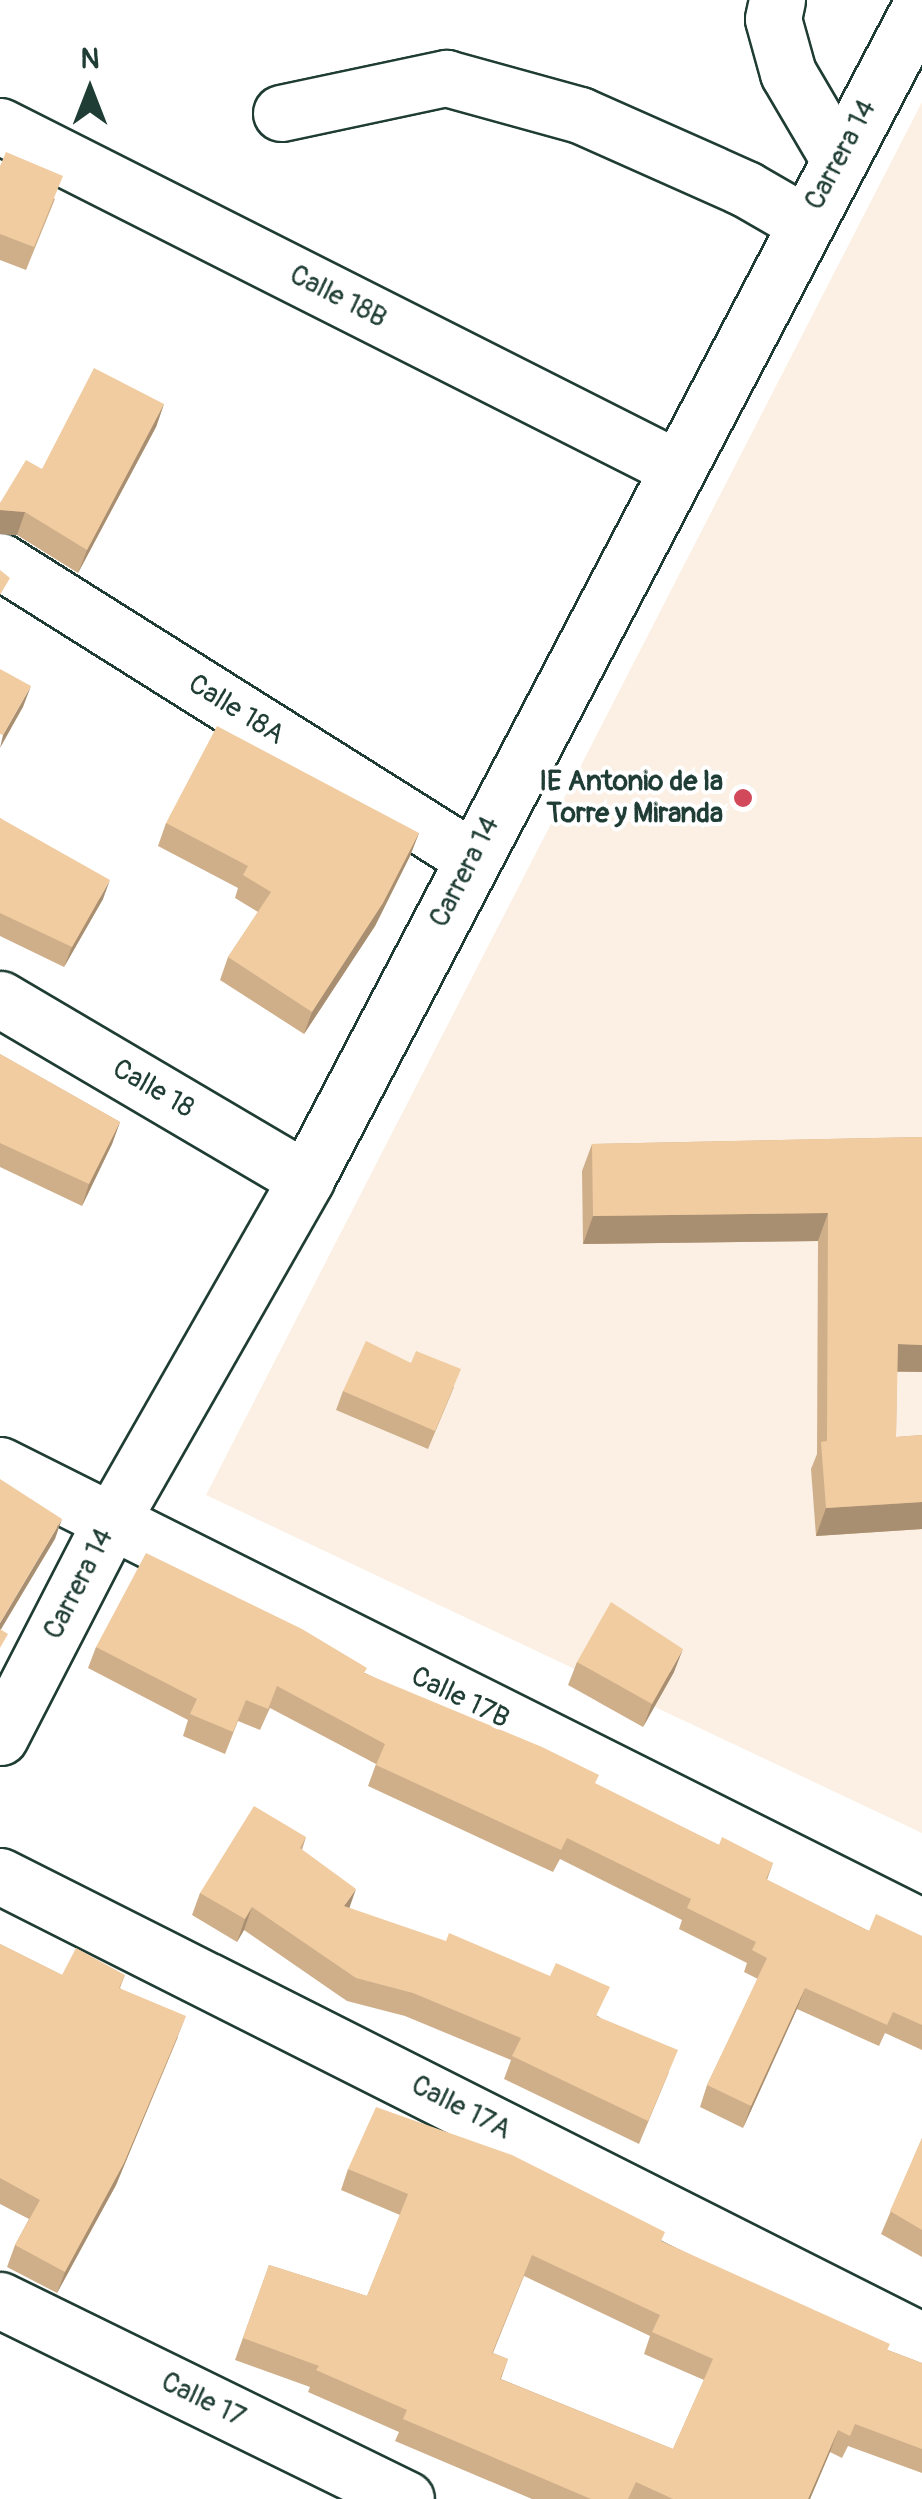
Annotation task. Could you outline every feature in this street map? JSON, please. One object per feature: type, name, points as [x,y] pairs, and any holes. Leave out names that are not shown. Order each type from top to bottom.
[{"type":"street","points":[[777,0],[774,19],[788,74],[839,160]]},
{"type":"street","name":"Carrera 14","points":[[0,1737],[109,1525],[306,1179],[675,467],[922,3]]},
{"type":"street","points":[[281,113],[446,78],[580,115],[746,188],[805,223]]},
{"type":"street","name":"Calle 18B","points":[[0,126],[675,467]]},
{"type":"street","name":"Calle 18A","points":[[0,561],[472,858]]},
{"type":"street","name":"Calle 18","points":[[0,999],[306,1179]]},
{"type":"street","name":"Calle 17B","points":[[0,1466],[109,1525],[922,1926]]},
{"type":"street","name":"Calle 17A","points":[[0,1876],[922,2341]]},
{"type":"street","name":"Calle 17","points":[[0,2300],[406,2499]]},
{"type":"shaded area","name":"IE Antonio de la Torre y Miranda","points":[[922,102],[922,1833],[206,1495]]},
{"type":"building","points":[[6,152],[63,176],[34,247],[0,234],[0,166]]},
{"type":"building","points":[[94,368],[164,404],[87,550],[25,512],[0,510],[0,503],[26,460],[42,469]]},
{"type":"building","points":[[0,570],[10,578],[0,595]]},
{"type":"building","points":[[0,669],[31,686],[3,735],[0,734]]},
{"type":"building","points":[[217,726],[419,833],[383,903],[312,1012],[228,957],[271,892],[243,875],[248,866],[166,823]]},
{"type":"building","points":[[0,818],[110,880],[72,947],[0,913]]},
{"type":"building","points":[[0,1054],[120,1122],[89,1184],[0,1143]]},
{"type":"building","points":[[922,1137],[922,1345],[898,1344],[896,1437],[922,1435],[922,1502],[826,1508],[821,1442],[827,1441],[828,1213],[593,1216],[592,1144]]},
{"type":"building","points":[[366,1341],[411,1363],[416,1351],[461,1369],[435,1431],[343,1391]]},
{"type":"building","points":[[0,1479],[62,1519],[0,1623]]},
{"type":"building","points":[[146,1553],[302,1629],[367,1668],[364,1673],[542,1747],[599,1775],[595,1783],[719,1845],[722,1837],[773,1863],[766,1879],[869,1931],[876,1914],[922,1936],[922,2025],[893,2012],[887,2025],[805,1988],[751,2106],[707,2085],[767,1958],[752,1950],[756,1942],[687,1908],[691,1899],[567,1838],[561,1850],[376,1765],[385,1744],[277,1686],[268,1709],[246,1700],[233,1732],[190,1714],[197,1699],[96,1647]]},
{"type":"building","points":[[611,1602],[683,1649],[652,1704],[577,1662]]},
{"type":"building","points":[[0,1629],[8,1634],[0,1648]]},
{"type":"building","points":[[254,1806],[306,1837],[300,1848],[356,1889],[344,1906],[446,1941],[449,1933],[550,1976],[556,1963],[610,1987],[596,2016],[678,2050],[648,2121],[512,2056],[521,2038],[413,1993],[356,1978],[252,1907],[245,1919],[200,1893]]},
{"type":"building","points":[[0,1944],[62,1975],[76,1948],[125,1975],[119,1988],[186,2016],[124,2163],[65,2272],[15,2245],[40,2200],[0,2178]]},
{"type":"building","points":[[376,2107],[512,2155],[665,2232],[661,2241],[890,2344],[887,2350],[922,2363],[922,2449],[855,2424],[850,2436],[838,2430],[808,2499],[673,2499],[636,2482],[628,2499],[591,2499],[403,2419],[407,2410],[316,2370],[319,2366],[243,2338],[269,2265],[367,2296],[408,2194],[348,2169]],"holes":[[[532,2255],[660,2315],[652,2332],[713,2359],[673,2449],[500,2379],[508,2359],[492,2353]]]},
{"type":"building","points":[[922,2138],[922,2230],[890,2211]]},
{"type":"place","name":"IE Antonio de la Torre y Miranda","points":[[743,798]]}]
